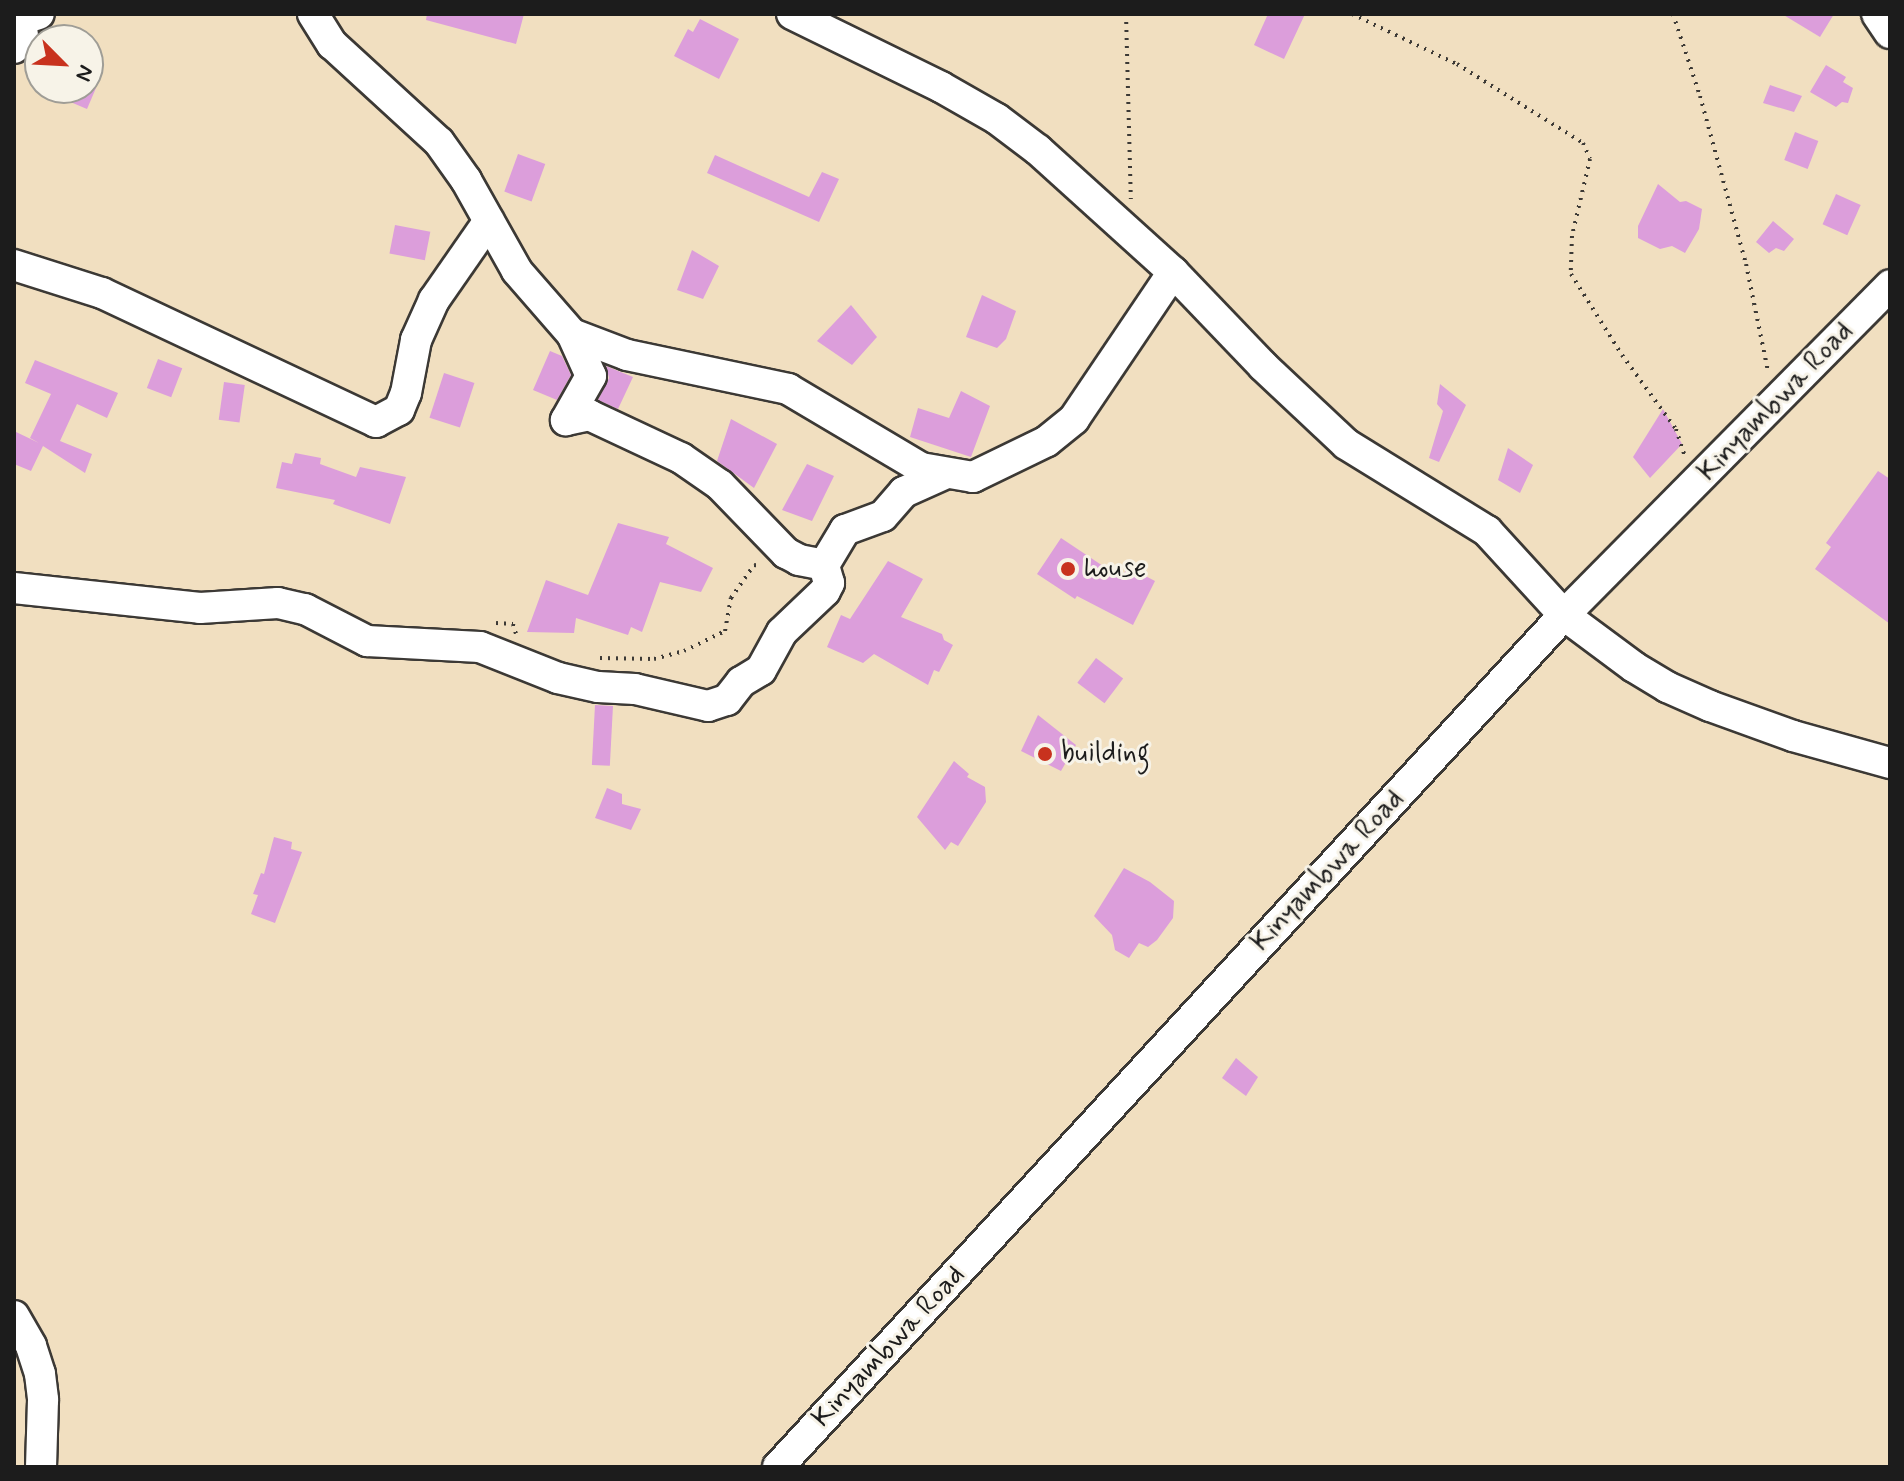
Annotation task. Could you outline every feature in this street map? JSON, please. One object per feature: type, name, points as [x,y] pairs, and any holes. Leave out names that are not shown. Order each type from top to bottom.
[{"type":"street","points":[[14,588],[200,608],[278,603],[305,609],[367,641],[480,647],[558,678],[598,687],[635,689],[708,706],[727,700],[741,682],[761,670],[782,632],[825,591],[829,583],[811,562],[786,553],[720,485],[681,458],[589,415],[566,420],[591,376],[572,334],[517,271],[439,142],[332,44],[313,14]]},
{"type":"street","points":[[792,14],[997,119],[1038,150],[1173,272],[1263,366],[1346,444],[1487,531],[1564,615],[1667,687],[1793,736],[1890,763]]},
{"type":"street","points":[[1877,14],[1890,33]]},
{"type":"street","points":[[14,265],[102,293],[376,422],[399,410],[416,340],[434,300],[489,221]]},
{"type":"street","points":[[572,334],[627,355],[788,389],[921,468],[973,477],[1047,441],[1074,419],[1173,272]]},
{"type":"street","name":"Kinyambwa Road","points":[[778,1467],[1564,615],[1775,405],[1890,285]]},
{"type":"street","points":[[811,562],[845,530],[883,516],[904,492],[944,474]]},
{"type":"street","points":[[14,1316],[31,1346],[40,1374],[43,1400],[41,1467]]},
{"type":"path","points":[[1126,14],[1133,236]]},
{"type":"path","points":[[1352,14],[1457,64],[1583,143],[1590,159],[1572,236],[1571,274],[1622,355],[1676,429],[1692,489]]},
{"type":"path","points":[[1673,14],[1696,82],[1746,264],[1775,405]]},
{"type":"path","points":[[587,659],[654,659],[684,651],[725,631],[731,598],[754,565],[811,562]]},
{"type":"path","points":[[465,646],[480,623],[489,620],[513,624],[527,664]]},
{"type":"building","points":[[427,14],[524,14],[516,44],[426,20]]},
{"type":"building","points":[[1268,14],[1305,14],[1284,59],[1254,45]]},
{"type":"building","points":[[1782,14],[1834,14],[1820,37]]},
{"type":"building","points":[[700,19],[739,39],[719,79],[674,56],[688,29],[693,32]]},
{"type":"building","points":[[1826,65],[1846,77],[1843,82],[1853,88],[1848,103],[1842,102],[1836,107],[1810,92]]},
{"type":"building","points":[[1770,85],[1802,96],[1794,112],[1763,103]]},
{"type":"building","points":[[1795,132],[1818,141],[1808,169],[1784,160]]},
{"type":"building","points":[[518,154],[545,164],[532,202],[504,192]]},
{"type":"building","points":[[715,155],[809,197],[822,172],[839,179],[819,222],[707,173]]},
{"type":"building","points":[[1658,184],[1680,202],[1686,201],[1702,209],[1699,229],[1685,253],[1672,246],[1660,249],[1638,238],[1638,226]]},
{"type":"building","points":[[1836,194],[1861,205],[1847,235],[1823,224]]},
{"type":"building","points":[[1773,221],[1794,239],[1784,251],[1776,248],[1769,253],[1756,242]]},
{"type":"building","points":[[395,225],[430,232],[425,260],[389,253]]},
{"type":"building","points":[[692,250],[719,266],[703,299],[677,290]]},
{"type":"building","points":[[982,295],[1016,311],[1006,339],[997,348],[966,337]]},
{"type":"building","points":[[851,305],[877,337],[852,365],[817,341]]},
{"type":"building","points":[[550,351],[562,356],[571,375],[557,400],[533,390]]},
{"type":"building","points":[[158,359],[182,368],[171,397],[147,388]]},
{"type":"building","points":[[35,360],[118,393],[107,418],[77,404],[60,441],[92,454],[85,473],[43,446],[31,471],[14,464],[14,431],[39,443],[30,438],[51,394],[25,383]]},
{"type":"building","points":[[606,366],[633,377],[618,409],[598,400],[609,378]]},
{"type":"building","points":[[444,373],[474,383],[460,428],[429,418]]},
{"type":"building","points":[[224,382],[245,385],[240,423],[219,420]]},
{"type":"building","points":[[1440,384],[1466,405],[1439,462],[1429,458],[1443,411],[1437,404]]},
{"type":"building","points":[[961,391],[990,406],[971,457],[910,437],[918,408],[949,418]]},
{"type":"building","points":[[1663,409],[1682,444],[1650,478],[1633,457]]},
{"type":"building","points":[[731,419],[777,444],[754,488],[717,461]]},
{"type":"building","points":[[1508,448],[1533,465],[1520,493],[1498,480]]},
{"type":"building","points":[[295,453],[321,458],[320,464],[356,477],[360,467],[406,477],[390,524],[333,504],[335,500],[276,488],[282,462],[292,464]]},
{"type":"building","points":[[807,464],[834,476],[812,521],[782,510]]},
{"type":"building","points":[[1878,471],[1890,479],[1890,624],[1815,569],[1831,547],[1826,543]]},
{"type":"building","points":[[618,523],[669,537],[666,544],[713,568],[701,592],[660,582],[642,632],[631,627],[628,635],[576,618],[574,633],[527,632],[546,580],[588,595]]},
{"type":"building","points":[[1061,538],[1121,578],[1128,567],[1155,581],[1133,625],[1077,596],[1075,599],[1037,574]]},
{"type":"building","points":[[888,561],[923,579],[901,617],[942,634],[944,640],[953,645],[939,672],[934,670],[928,685],[874,654],[863,663],[827,647],[841,615],[850,619]]},
{"type":"building","name":"house","points":[[1096,658],[1123,678],[1104,703],[1077,683]]},
{"type":"building","points":[[595,705],[613,706],[610,766],[592,765]]},
{"type":"building","points":[[1038,715],[1076,745],[1061,771],[1021,751]]},
{"type":"building","points":[[954,761],[969,774],[967,777],[985,787],[986,802],[958,846],[951,842],[945,850],[917,817]]},
{"type":"building","points":[[607,788],[622,794],[622,804],[641,809],[631,830],[595,818]]},
{"type":"building","points":[[274,837],[292,842],[291,849],[302,852],[275,923],[251,914],[258,895],[253,894],[261,873],[264,874]]},
{"type":"building","points":[[1124,868],[1150,882],[1174,901],[1173,918],[1157,940],[1148,947],[1139,943],[1129,958],[1115,950],[1112,935],[1094,916]]},
{"type":"building","points":[[1236,1058],[1258,1077],[1246,1096],[1222,1078]]},
{"type":"place","name":"house","points":[[1068,569]]},
{"type":"place","name":"building","points":[[1045,754]]}]
